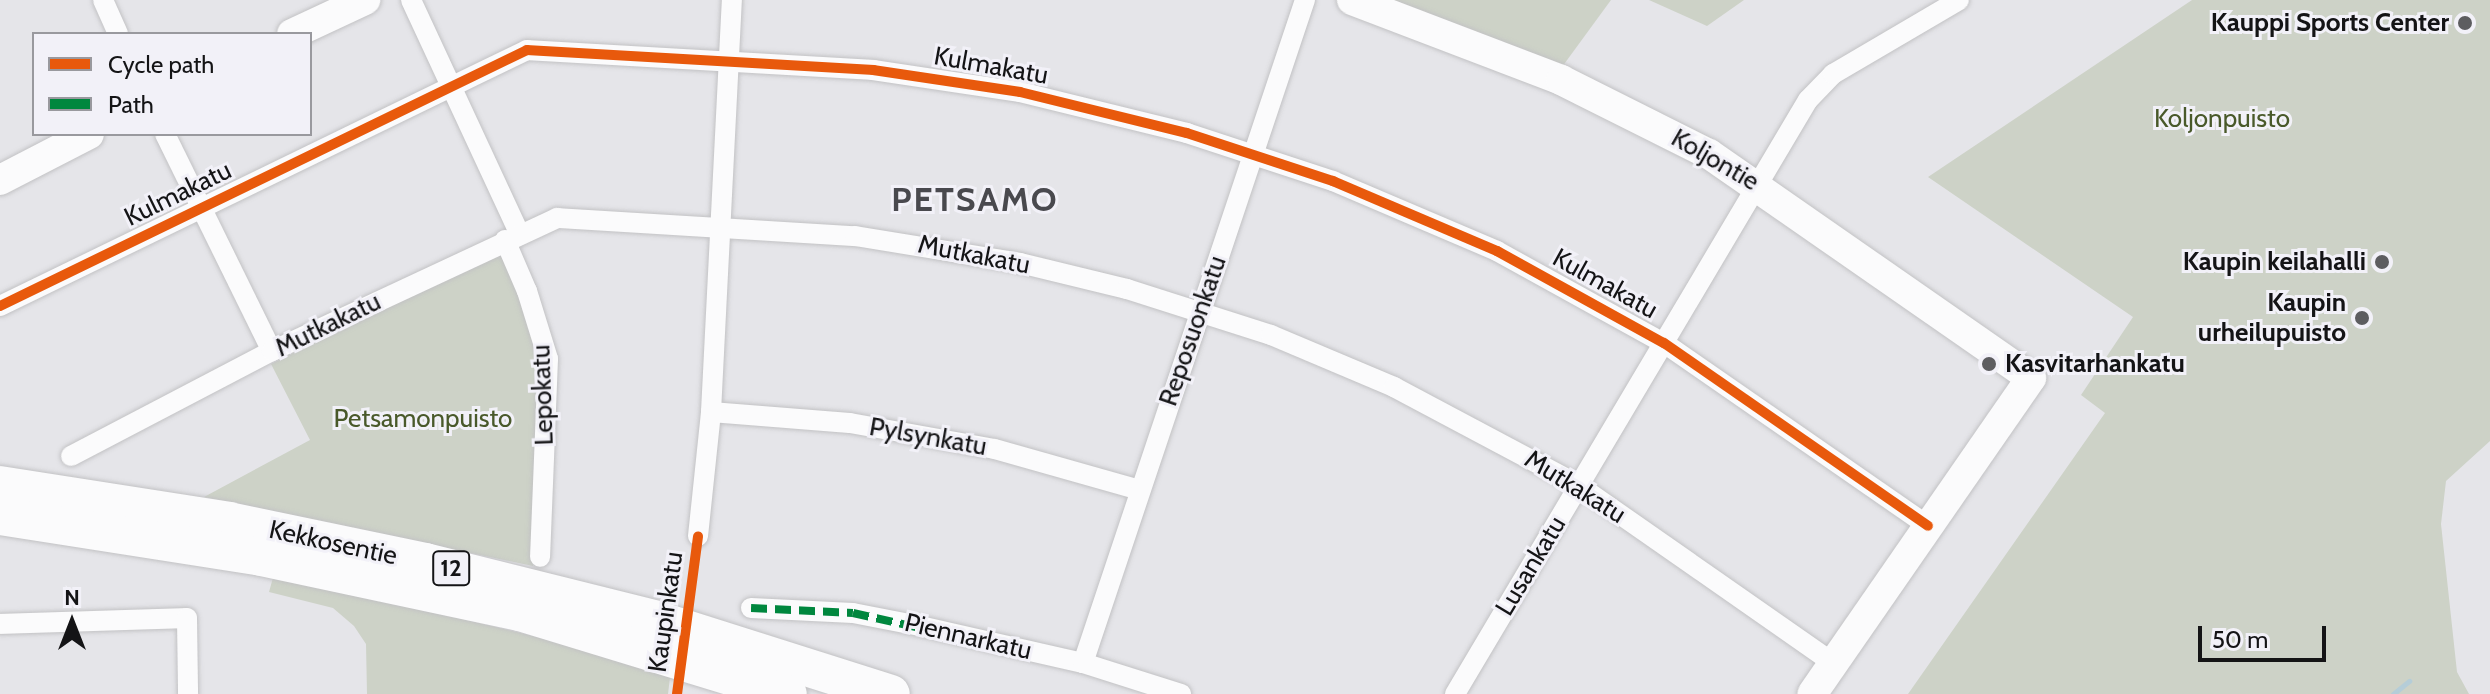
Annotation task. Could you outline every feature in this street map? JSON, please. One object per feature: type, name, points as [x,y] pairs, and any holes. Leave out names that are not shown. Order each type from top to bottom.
[{"type":"highway","name":"Kekkosentie","points":[[0,485],[229,521],[453,568],[661,621],[891,694]]},
{"type":"highway","name":"Kekkosentie","points":[[0,516],[261,557],[520,612],[788,694]]},
{"type":"street","points":[[103,0],[117,32]]},
{"type":"street","points":[[296,32],[365,0]]},
{"type":"street","name":"Lepokatu","points":[[411,0],[512,237],[548,359],[540,557]]},
{"type":"street","name":"Kaupinkatu","points":[[698,536],[711,412],[732,0]]},
{"type":"street","name":"Reposuonkatu","points":[[1083,663],[1305,0]]},
{"type":"street","name":"Koljontie","points":[[1352,0],[1561,80],[1757,183],[2035,384],[1928,526]]},
{"type":"street","name":"Lusankatu","points":[[1455,694],[1815,90],[1959,0]]},
{"type":"street","name":"Kulmakatu","points":[[0,306],[538,48],[873,70],[1020,92],[1187,133],[1333,181],[1497,251],[1664,343],[1928,526]]},
{"type":"street","points":[[0,180],[85,136]]},
{"type":"street","points":[[166,136],[272,351]]},
{"type":"street","name":"Mutkakatu","points":[[71,456],[272,351],[557,218],[720,225],[910,243],[1020,263],[1200,311],[1394,387],[1578,485],[1833,663]]},
{"type":"street","name":"Pylsynkatu","points":[[711,412],[850,423],[996,449],[1140,490]]},
{"type":"street","points":[[1812,694],[1928,526]]},
{"type":"street","name":"Piennarkatu","points":[[751,608],[853,613],[1083,663],[1181,694]]},
{"type":"street","points":[[0,624],[187,618],[188,694]]},
{"type":"green space","points":[[1390,0],[1611,0],[1562,67]]},
{"type":"green space","points":[[1649,0],[1744,0],[1707,26]]},
{"type":"green space","name":"Koljonpuisto","points":[[2192,0],[2490,0],[2490,441],[2446,481],[2441,524],[2457,672],[2469,694],[1908,694],[2105,413],[2081,395],[2133,317],[1928,177]]},
{"type":"green space","name":"Petsamonpuisto","points":[[503,248],[531,322],[539,360],[533,566],[204,497],[310,440],[271,364]]},
{"type":"green space","points":[[274,574],[671,669],[668,694],[367,694],[366,644],[354,626],[333,608],[269,592]]},
{"type":"waterway","points":[[2393,694],[2409,681]]},
{"type":"marked path","points":[[751,608],[853,613],[956,636]]},
{"type":"cycle path","points":[[0,306],[527,50],[873,70],[1020,92],[1187,133],[1333,181],[1497,251],[1664,343],[1928,526]]},
{"type":"cycle path","points":[[677,694],[698,536]]},
{"type":"place","name":"Kauppi Sports Center","points":[[2465,23]]},
{"type":"place","name":"Kaupin keilahalli","points":[[2382,262]]},
{"type":"place","name":"Kaupin urheilupuisto","points":[[2362,318]]},
{"type":"place","name":"Kasvitarhankatu","points":[[1989,364]]},
{"type":"district","name":"PETSAMO","points":[[975,200]]}]
